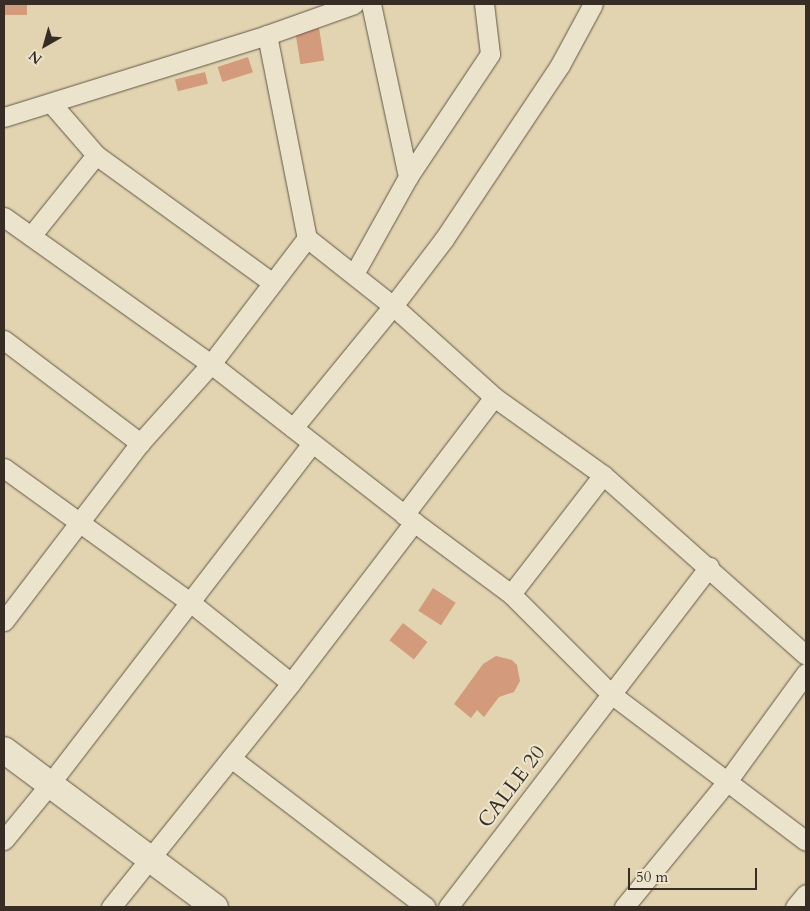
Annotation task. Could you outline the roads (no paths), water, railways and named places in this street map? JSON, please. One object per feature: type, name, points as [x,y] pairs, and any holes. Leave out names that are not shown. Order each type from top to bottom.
[{"type":"street","points":[[4,117],[267,35],[354,4]]},
{"type":"street","points":[[371,4],[408,177]]},
{"type":"street","points":[[354,274],[408,177],[490,54],[484,4]]},
{"type":"street","points":[[293,428],[393,306],[444,239],[560,65],[593,4]]},
{"type":"street","points":[[267,35],[307,238],[393,306],[494,397],[603,475],[806,655]]},
{"type":"street","points":[[51,103],[96,155],[273,283]]},
{"type":"street","points":[[31,236],[96,155]]},
{"type":"street","points":[[4,217],[211,364],[409,518],[511,594],[611,694],[726,783],[806,841]]},
{"type":"street","points":[[5,615],[80,524],[140,443],[211,364],[307,238]]},
{"type":"street","points":[[4,340],[140,443]]},
{"type":"street","points":[[111,907],[148,858],[292,683],[494,397]]},
{"type":"street","points":[[4,840],[49,785],[312,443]]},
{"type":"street","points":[[4,468],[190,602],[292,683]]},
{"type":"street","points":[[511,594],[603,475]]},
{"type":"street","name":"CALLE 20","points":[[448,907],[709,567]]},
{"type":"street","points":[[624,907],[726,783],[806,673]]},
{"type":"street","points":[[4,750],[214,907]]},
{"type":"street","points":[[231,758],[426,907]]},
{"type":"street","points":[[795,907],[806,894]]}]
